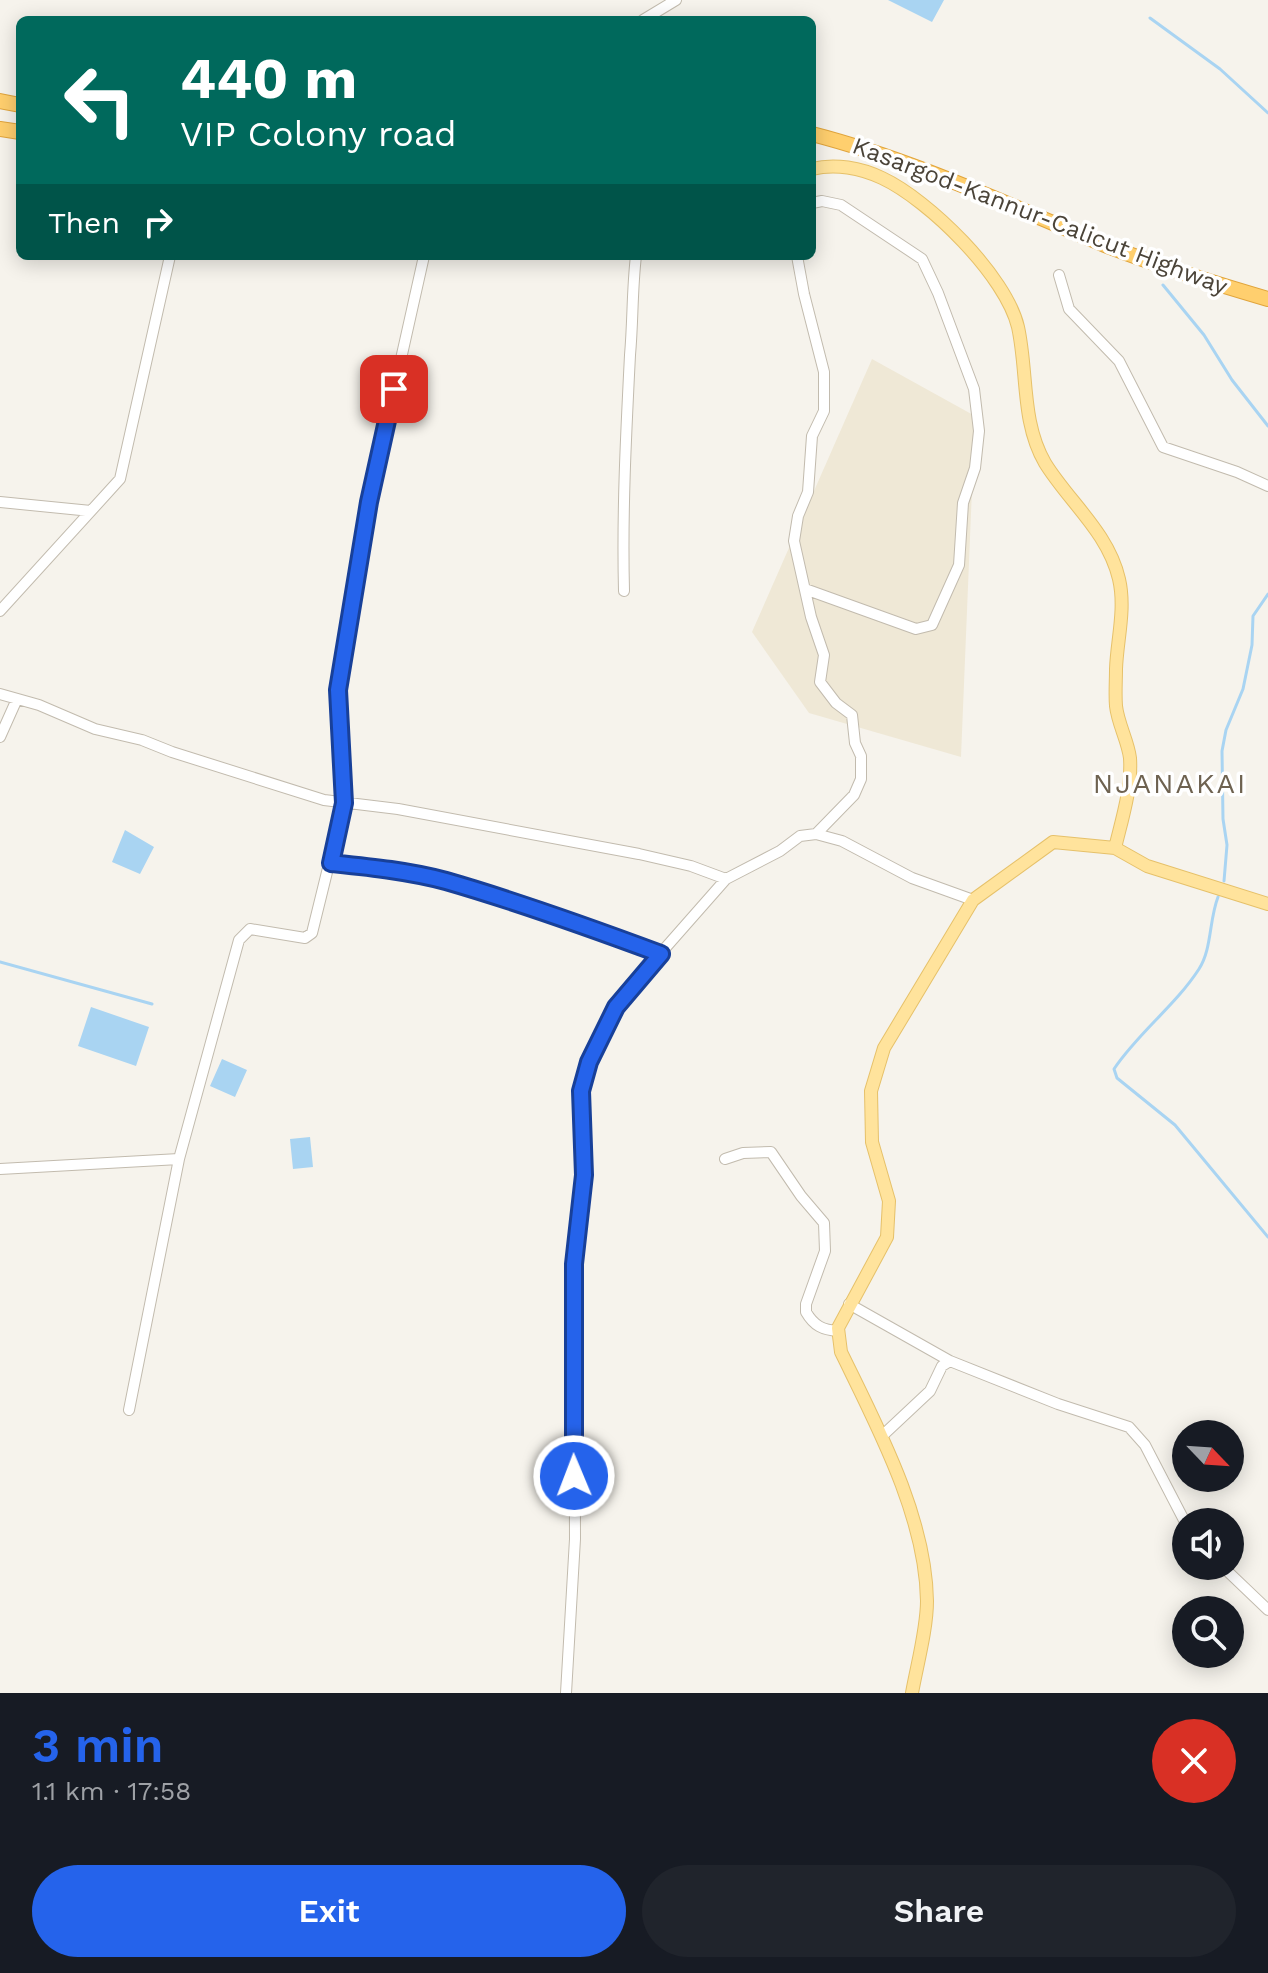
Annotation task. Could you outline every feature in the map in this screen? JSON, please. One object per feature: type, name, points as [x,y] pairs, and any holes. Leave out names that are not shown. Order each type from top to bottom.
[{"type":"highway","name":"Kasargod-Kannur-Calicut Highway","points":[[816,135],[844,142],[974,189],[1107,246],[1206,282],[1268,299]]},
{"type":"main road","name":"Kasargod-Kannur-Calicut Highway","points":[[816,168],[851,168],[882,178],[913,197],[970,248],[1002,290],[1018,325],[1030,423],[1045,462],[1110,551],[1120,581],[1116,707],[1130,758],[1128,797],[1115,848]]},
{"type":"main road","points":[[912,1693],[927,1602],[920,1549],[898,1469],[841,1352],[838,1331],[849,1304],[887,1237],[889,1201],[872,1142],[871,1091],[884,1048],[973,900],[1053,842],[1115,848],[1147,866],[1268,904]]},
{"type":"street","points":[[650,16],[676,0]]},
{"type":"street","points":[[805,589],[916,629],[932,625],[959,565],[963,503],[975,468],[979,431],[974,389],[922,259],[841,205],[816,202]]},
{"type":"street","points":[[0,611],[120,479],[169,260]]},
{"type":"street","points":[[129,1410],[179,1159],[239,940],[250,929],[305,938],[312,933],[331,863],[344,803],[338,690],[369,502],[423,260]]},
{"type":"street","points":[[624,591],[623,486],[631,290],[635,260]]},
{"type":"street","points":[[798,260],[824,372],[824,411],[812,436],[808,492],[798,516],[794,541],[824,655],[820,682],[836,703],[852,715],[855,743],[861,756],[861,779],[854,795],[816,834]]},
{"type":"street","points":[[1059,275],[1069,309],[1119,361],[1163,447],[1268,486]]},
{"type":"street","points":[[0,502],[91,511]]},
{"type":"street","points":[[0,694],[95,729],[142,740],[195,760],[324,800],[398,809],[639,854],[691,866],[726,879]]},
{"type":"street","points":[[0,737],[17,699]]},
{"type":"street","points":[[566,1693],[575,1539],[574,1264],[584,1175],[581,1091],[589,1062],[616,1007],[726,879],[780,851],[800,836],[816,834],[842,841],[912,878],[973,900]]},
{"type":"street","points":[[331,863],[412,873],[446,881],[590,927],[661,954]]},
{"type":"street","points":[[725,1159],[743,1153],[771,1152],[824,1223],[825,1251],[806,1312],[817,1326],[838,1331]]},
{"type":"street","points":[[0,1169],[179,1159]]},
{"type":"street","points":[[849,1304],[950,1361],[1058,1404],[1129,1427],[1145,1445],[1178,1508]]},
{"type":"street","points":[[882,1436],[930,1391],[942,1366],[950,1361]]},
{"type":"street","points":[[1237,1580],[1268,1610]]},
{"type":"shaded area","points":[[872,359],[975,416],[961,757],[809,713],[752,632]]},
{"type":"water","points":[[888,0],[944,0],[932,22]]},
{"type":"water","points":[[125,830],[154,847],[140,874],[112,862]]},
{"type":"water","points":[[91,1007],[149,1027],[136,1066],[78,1046]]},
{"type":"water","points":[[222,1059],[247,1070],[235,1097],[210,1086]]},
{"type":"water","points":[[310,1137],[313,1167],[293,1169],[290,1139]]},
{"type":"waterway","points":[[1150,18],[1220,69],[1268,113]]},
{"type":"waterway","points":[[1163,285],[1204,335],[1232,380],[1268,426]]},
{"type":"waterway","points":[[1224,881],[1227,845],[1223,819],[1222,751],[1226,730],[1243,689],[1252,645],[1253,616],[1268,594]]},
{"type":"waterway","points":[[1218,897],[1206,953],[1199,969],[1114,1069],[1117,1078],[1175,1125],[1268,1237]]},
{"type":"waterway","points":[[0,962],[152,1004]]},
{"type":"district","name":"NJANAKAI","points":[[1170,783]]},
{"type":"route","points":[[394,389],[369,502],[338,690],[344,803],[331,863],[412,873],[446,881],[590,927],[661,954],[616,1007],[589,1062],[581,1091],[584,1175],[574,1264],[574,1476]]}]
